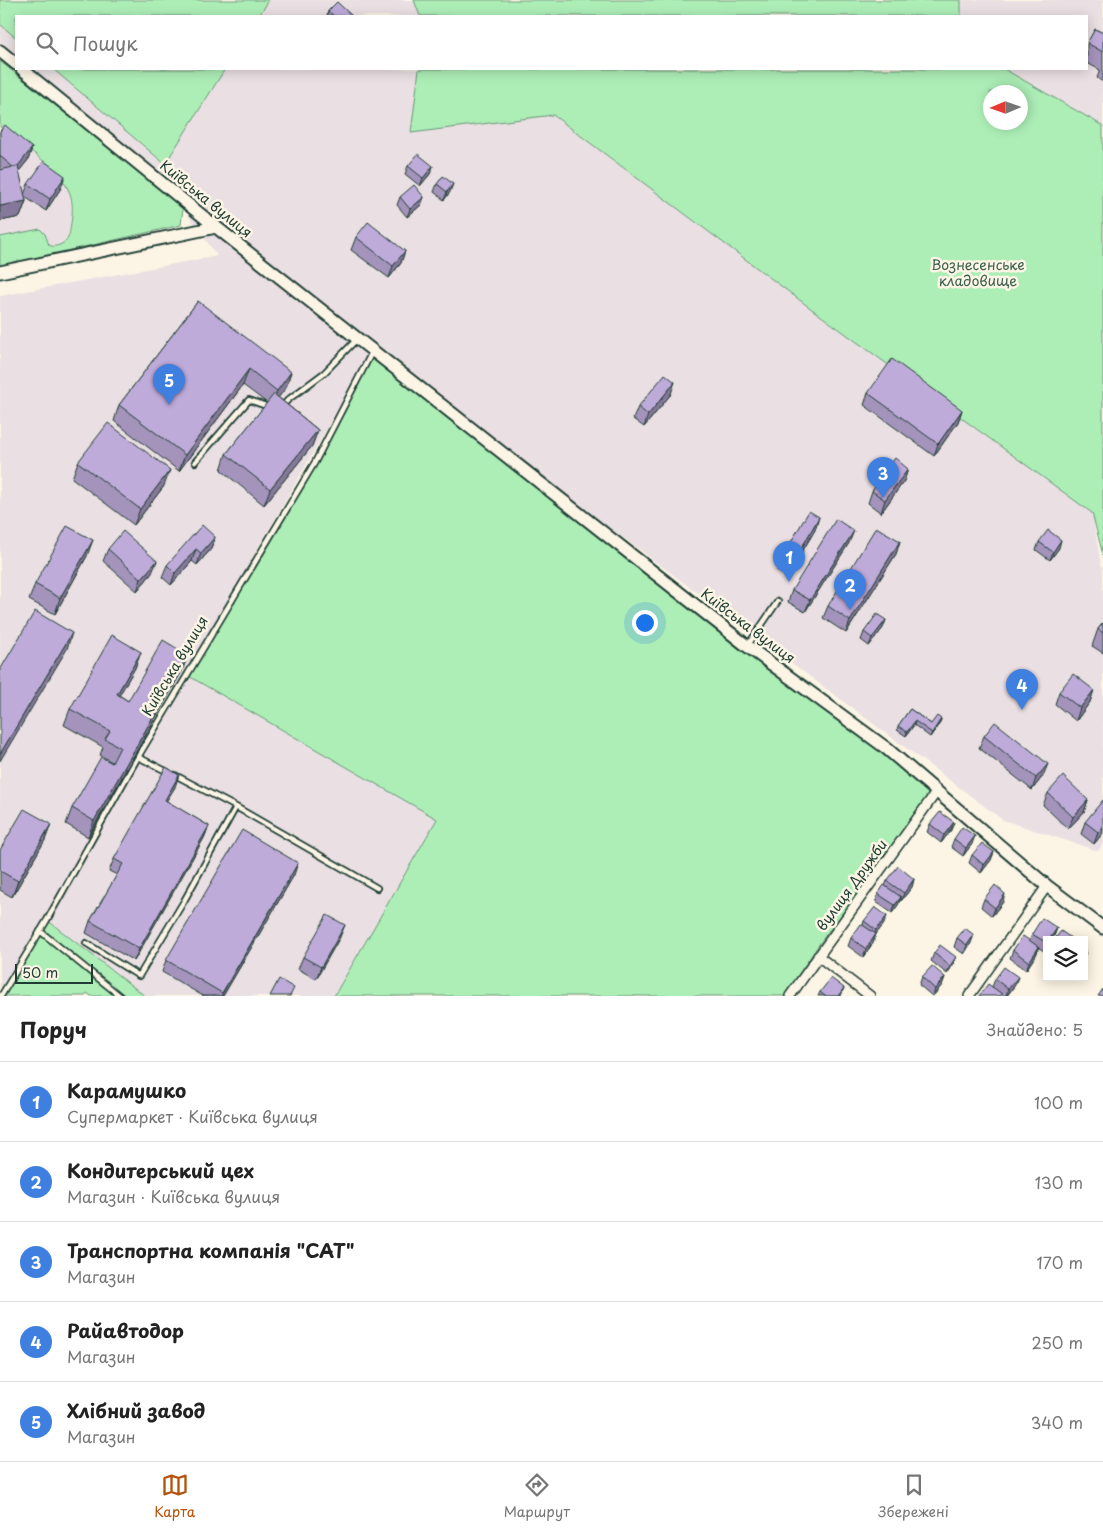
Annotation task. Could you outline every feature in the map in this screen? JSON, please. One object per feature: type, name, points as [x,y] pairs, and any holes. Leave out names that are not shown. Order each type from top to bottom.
[{"type":"main road","points":[[0,51],[15,63]]},
{"type":"main road","name":"Київська вулиця","points":[[23,70],[372,351],[748,646],[886,748],[1047,886],[1103,928]]},
{"type":"main road","points":[[0,272],[216,227]]},
{"type":"street","name":"вулиця Дружби","points":[[790,996],[937,791]]},
{"type":"street","points":[[969,996],[1047,886]]},
{"type":"street","points":[[818,956],[870,996]]},
{"type":"lane","points":[[195,462],[249,400],[278,410],[288,399],[324,373],[357,339]]},
{"type":"lane","name":"Київська вулиця","points":[[1,996],[40,931],[138,757],[315,462],[372,351]]},
{"type":"lane","points":[[748,646],[778,602]]},
{"type":"lane","points":[[138,757],[236,807],[377,888]]},
{"type":"lane","points":[[86,943],[139,976],[184,901],[236,807]]},
{"type":"lane","points":[[40,931],[120,996]]},
{"type":"shaded area","points":[[269,0],[414,0],[420,15],[260,15]]},
{"type":"shaded area","points":[[961,0],[1103,0],[1103,126],[1006,70],[1088,70],[1088,15],[961,15]]},
{"type":"shaded area","points":[[0,24],[15,37],[15,70],[54,70],[165,163],[224,70],[419,70],[411,133],[553,115],[813,310],[1092,513],[1101,565],[1103,567],[1103,844],[1098,851],[1003,820],[372,351],[0,995],[0,296],[217,256],[183,208],[0,61]]},
{"type":"shaded area","points":[[0,127],[50,167],[69,190],[72,215],[68,237],[62,244],[49,245],[45,234],[40,229],[0,237]]},
{"type":"shaded area","points":[[187,675],[437,819],[334,996],[145,996],[47,920]]},
{"type":"green space","points":[[0,0],[269,0],[260,15],[15,15],[15,37],[0,24]]},
{"type":"green space","points":[[414,0],[961,0],[961,15],[420,15]]},
{"type":"green space","points":[[0,61],[183,208],[181,225],[0,266],[0,237],[40,229],[45,234],[49,245],[60,245],[66,241],[72,219],[72,201],[68,189],[55,172],[0,127]]},
{"type":"green space","points":[[54,70],[224,70],[165,164]]},
{"type":"green space","name":"Вознесенське кладовище","points":[[419,70],[1006,70],[1103,126],[1103,555],[1092,513],[813,310],[553,115],[411,133]]},
{"type":"green space","points":[[373,351],[937,791],[822,940],[784,996],[334,996],[437,819],[187,675],[315,462]]},
{"type":"green space","points":[[47,920],[145,996],[91,996],[87,993],[85,996],[1,996]]},
{"type":"building","points":[[337,2],[351,15],[333,15],[328,11]]},
{"type":"building","points":[[1095,29],[1103,33],[1103,52],[1088,44]]},
{"type":"building","points":[[5,125],[32,148],[18,166],[13,167],[0,156],[0,131]]},
{"type":"building","points":[[418,154],[433,166],[423,178],[408,166]]},
{"type":"building","points":[[44,161],[65,176],[50,199],[28,184]]},
{"type":"building","points":[[18,166],[26,201],[0,206],[0,170]]},
{"type":"building","points":[[443,176],[453,184],[447,192],[437,184]]},
{"type":"building","points":[[414,185],[424,197],[410,209],[400,197]]},
{"type":"building","points":[[368,222],[405,251],[393,266],[356,237]]},
{"type":"building","points":[[198,301],[291,372],[277,391],[249,369],[185,455],[119,405]]},
{"type":"building","points":[[892,359],[962,410],[938,444],[868,393]]},
{"type":"building","points":[[665,374],[675,382],[648,415],[638,407]]},
{"type":"building","points":[[274,394],[318,430],[270,489],[226,454]]},
{"type":"building","points":[[108,423],[170,470],[140,509],[78,462]]},
{"type":"building","points":[[895,458],[908,469],[885,500],[872,491]]},
{"type":"building","points":[[809,511],[819,517],[792,565],[781,559]]},
{"type":"building","points":[[836,519],[854,531],[810,600],[792,590]]},
{"type":"building","points":[[202,525],[215,537],[201,553],[196,549],[175,573],[167,565]]},
{"type":"building","points":[[67,526],[93,540],[60,598],[35,584]]},
{"type":"building","points":[[876,527],[900,541],[850,621],[828,606]]},
{"type":"building","points":[[1048,530],[1061,540],[1053,552],[1039,542]]},
{"type":"building","points":[[123,531],[157,561],[141,579],[108,549]]},
{"type":"building","points":[[35,611],[72,633],[0,754],[0,670]]},
{"type":"building","points":[[877,614],[886,620],[872,638],[864,632]]},
{"type":"building","points":[[1103,623],[1103,633],[1098,629]]},
{"type":"building","points":[[112,635],[141,652],[117,694],[128,701],[163,640],[188,655],[94,821],[72,808],[101,757],[112,763],[120,747],[105,739],[110,731],[70,709]]},
{"type":"building","points":[[1073,674],[1094,690],[1080,708],[1059,692]]},
{"type":"building","points":[[910,709],[931,724],[937,716],[941,719],[932,733],[915,721],[907,732],[898,726]]},
{"type":"building","points":[[995,722],[1048,764],[1036,778],[984,736]]},
{"type":"building","points":[[166,767],[179,775],[165,800],[209,826],[139,949],[90,921],[123,864],[114,859]]},
{"type":"building","points":[[1063,776],[1088,800],[1073,817],[1048,793]]},
{"type":"building","points":[[1103,800],[1103,827],[1098,832],[1085,822]]},
{"type":"building","points":[[24,809],[51,824],[18,881],[0,871],[0,850]]},
{"type":"building","points":[[940,812],[954,822],[944,835],[930,824]]},
{"type":"building","points":[[962,827],[975,836],[966,848],[954,839]]},
{"type":"building","points":[[242,830],[298,863],[222,993],[166,960]]},
{"type":"building","points":[[982,843],[994,852],[984,865],[972,855]]},
{"type":"building","points":[[898,866],[914,879],[904,893],[887,881]]},
{"type":"building","points":[[884,885],[901,897],[895,905],[878,894]]},
{"type":"building","points":[[995,885],[1005,894],[995,908],[984,899]]},
{"type":"building","points":[[875,907],[887,916],[876,930],[864,921]]},
{"type":"building","points":[[327,915],[345,925],[321,967],[303,957]]},
{"type":"building","points":[[1042,918],[1057,928],[1052,936],[1043,936],[1043,941],[1032,934]]},
{"type":"building","points":[[861,924],[876,934],[866,949],[851,938]]},
{"type":"building","points":[[965,928],[974,935],[967,945],[957,938]]},
{"type":"building","points":[[1061,931],[1068,936],[1057,936]]},
{"type":"building","points":[[1023,936],[1039,947],[1029,962],[1013,950]]},
{"type":"building","points":[[940,945],[956,957],[950,966],[934,953]]},
{"type":"building","points":[[932,966],[945,977],[935,989],[922,977]]},
{"type":"building","points":[[1004,967],[1018,977],[1008,989],[995,979]]},
{"type":"building","points":[[831,978],[844,988],[838,996],[825,996],[820,992]]},
{"type":"building","points":[[279,979],[294,988],[290,996],[270,996]]},
{"type":"building","points":[[988,984],[1002,994],[1000,996],[979,996]]},
{"type":"building","points":[[1103,989],[1103,996],[1098,996]]},
{"type":"place","name":"Хлібний завод","points":[[169,405]]},
{"type":"place","name":"Транспортна компанія \"САТ\"","points":[[883,498]]},
{"type":"place","name":"Карамушко","points":[[789,582]]},
{"type":"place","name":"Кондитерський цех","points":[[850,610]]},
{"type":"place","name":"Райавтодор","points":[[1022,710]]}]
